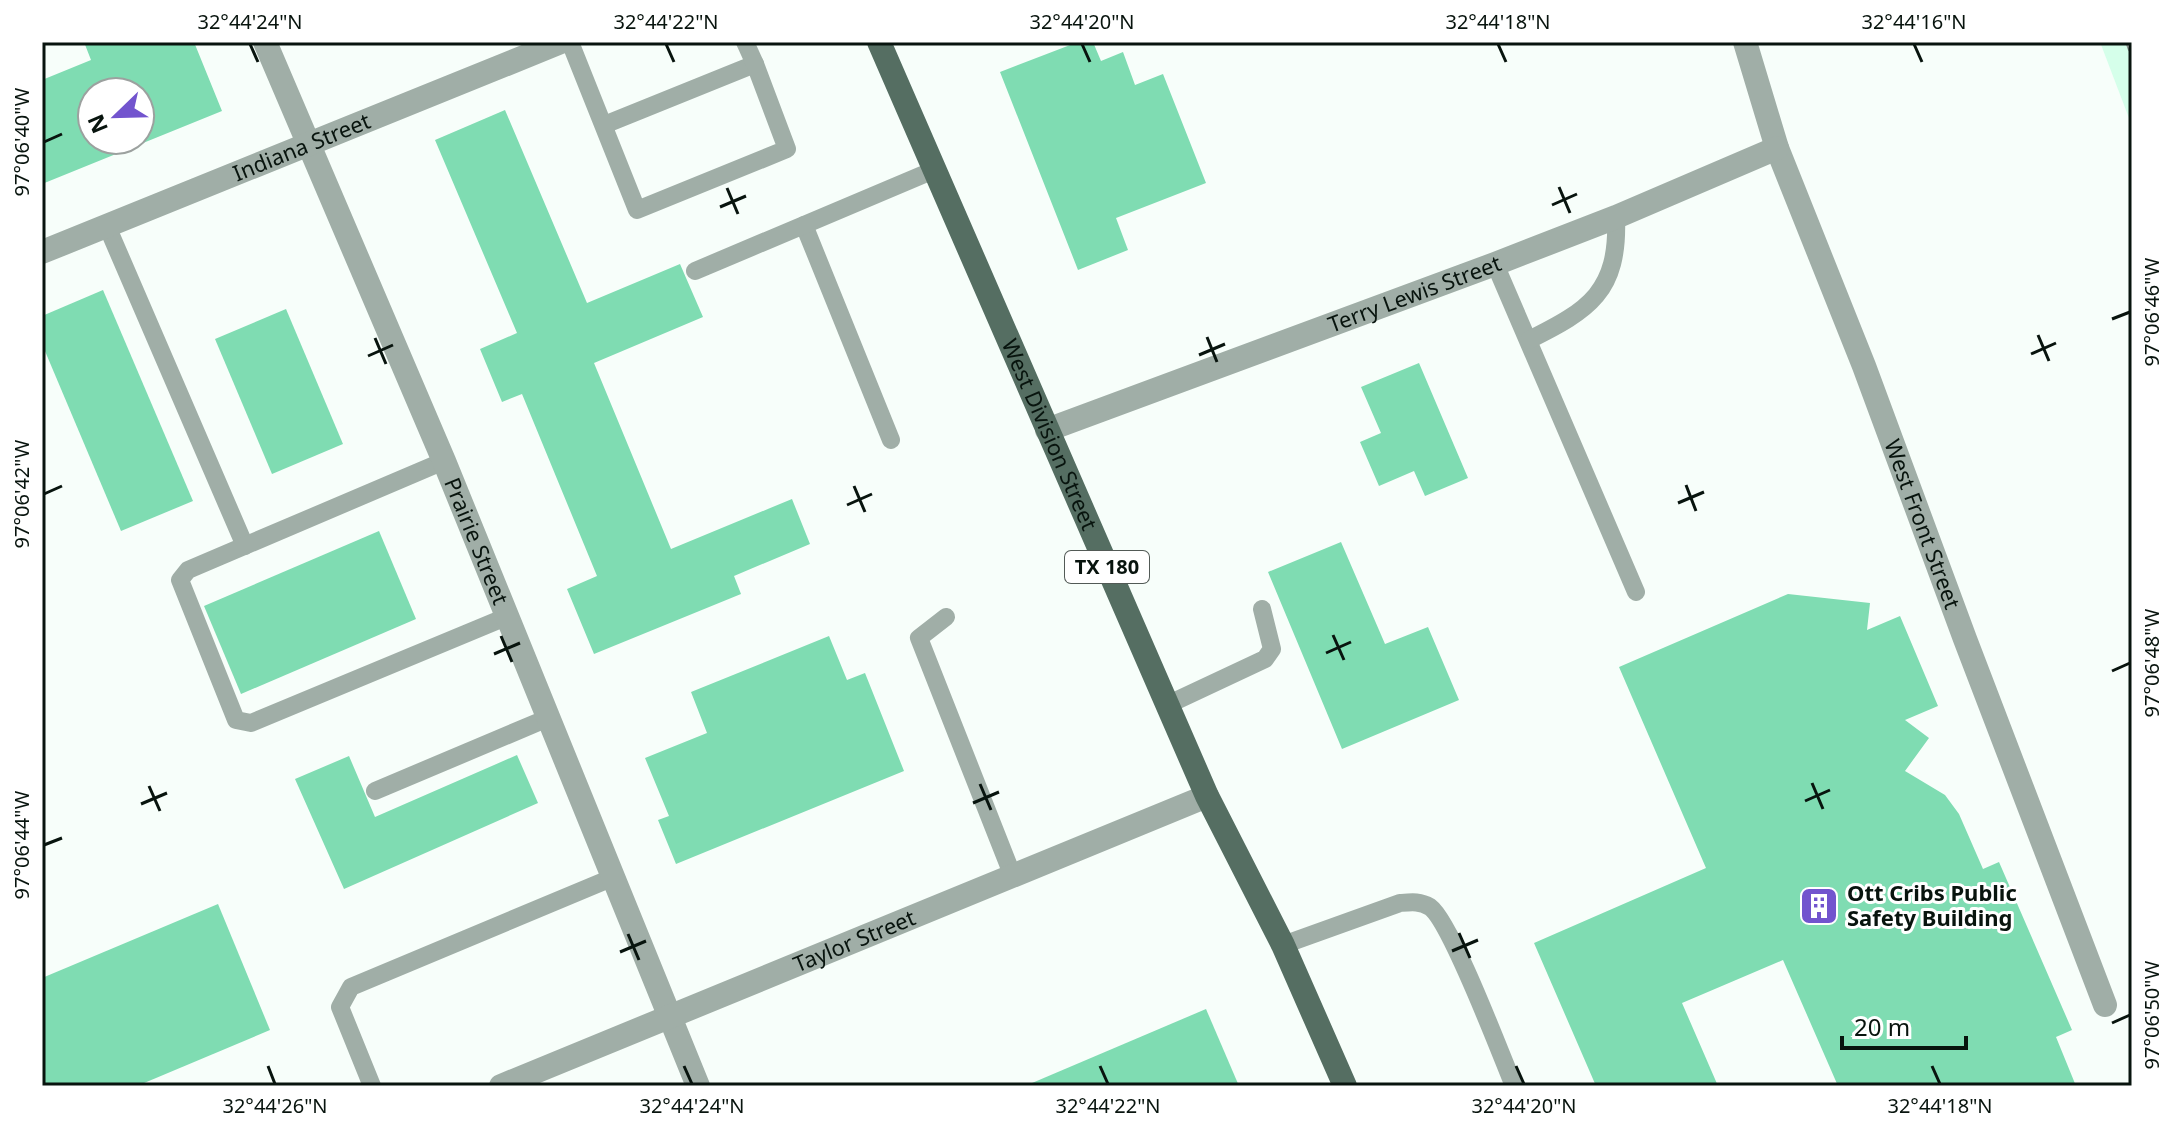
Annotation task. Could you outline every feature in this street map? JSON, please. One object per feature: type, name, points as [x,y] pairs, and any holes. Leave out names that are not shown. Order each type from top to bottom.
[{"type":"main road","name":"West Division Street","points":[[879,42],[1207,796],[1283,945],[1345,1086]]},
{"type":"street","name":"Prairie Street","points":[[265,42],[444,461],[698,1086]]},
{"type":"street","name":"Indiana Street","points":[[42,252],[561,42]]},
{"type":"street","name":"West Front Street","points":[[1745,42],[1777,148],[1864,366],[2105,1005]]},
{"type":"street","name":"Terry Lewis Street","points":[[1047,430],[1495,264],[1616,217],[1777,148]]},
{"type":"street","name":"Taylor Street","points":[[501,1086],[1207,796]]},
{"type":"lane","points":[[570,42],[637,210],[787,149],[745,42]]},
{"type":"lane","points":[[604,125],[755,64]]},
{"type":"lane","points":[[695,271],[934,170]]},
{"type":"lane","points":[[1529,340],[1567,321],[1588,306],[1602,287],[1614,264],[1616,217]]},
{"type":"lane","points":[[804,225],[891,440]]},
{"type":"lane","points":[[107,226],[245,546]]},
{"type":"lane","points":[[1495,264],[1636,592]]},
{"type":"lane","points":[[444,461],[188,570],[180,580],[236,720],[251,723],[506,617]]},
{"type":"lane","points":[[1167,705],[1265,659],[1272,649],[1262,609]]},
{"type":"lane","points":[[946,617],[919,638],[1012,874]]},
{"type":"lane","points":[[375,791],[548,718]]},
{"type":"lane","points":[[372,1086],[340,1007],[351,987],[614,877]]},
{"type":"lane","points":[[1283,945],[1400,903],[1419,902],[1433,909],[1456,949],[1514,1086]]},
{"type":"shaded area","points":[[2100,42],[2132,42],[2132,126]]},
{"type":"building","points":[[84,42],[194,42],[222,111],[156,138],[156,76],[76,76],[76,156],[111,156],[42,184],[42,80],[91,60]]},
{"type":"building","points":[[1078,42],[1093,42],[1101,61],[1123,52],[1135,85],[1163,74],[1206,183],[1116,218],[1128,250],[1078,270],[1000,72]]},
{"type":"building","points":[[505,110],[587,303],[680,264],[703,317],[594,363],[671,549],[792,499],[810,544],[734,576],[741,594],[594,654],[567,589],[597,576],[522,394],[502,402],[480,349],[517,333],[435,140]]},
{"type":"building","points":[[103,290],[193,501],[121,531],[42,344],[42,316]]},
{"type":"building","points":[[286,309],[343,444],[272,474],[215,339]]},
{"type":"building","points":[[1419,363],[1468,478],[1425,496],[1414,471],[1379,486],[1360,442],[1381,433],[1361,387]]},
{"type":"building","points":[[379,531],[416,619],[241,694],[204,606]]},
{"type":"building","points":[[1341,542],[1385,644],[1428,627],[1459,700],[1342,749],[1268,572]]},
{"type":"building","name":"Ott Cribs Public Safety Building","points":[[1788,594],[1870,603],[1867,630],[1900,616],[1938,706],[1905,720],[1929,738],[1905,771],[1945,795],[1959,814],[1983,869],[1999,862],[2072,1030],[2056,1037],[2076,1086],[1838,1086],[1783,960],[1682,1003],[1718,1086],[1596,1086],[1534,943],[1706,868],[1619,667]]},
{"type":"building","points":[[829,636],[847,680],[865,673],[904,771],[676,864],[658,820],[669,816],[645,758],[707,733],[691,692]]},
{"type":"building","points":[[517,755],[538,803],[344,889],[295,779],[349,756],[375,817]]},
{"type":"building","points":[[218,904],[270,1030],[137,1086],[42,1086],[42,978]]},
{"type":"building","points":[[1206,1009],[1239,1086],[1025,1086]]},
{"type":"railway","points":[[2130,42],[2132,48]]},
{"type":"place","name":"Ott Cribs Public Safety Building","points":[[1819,906]]}]
